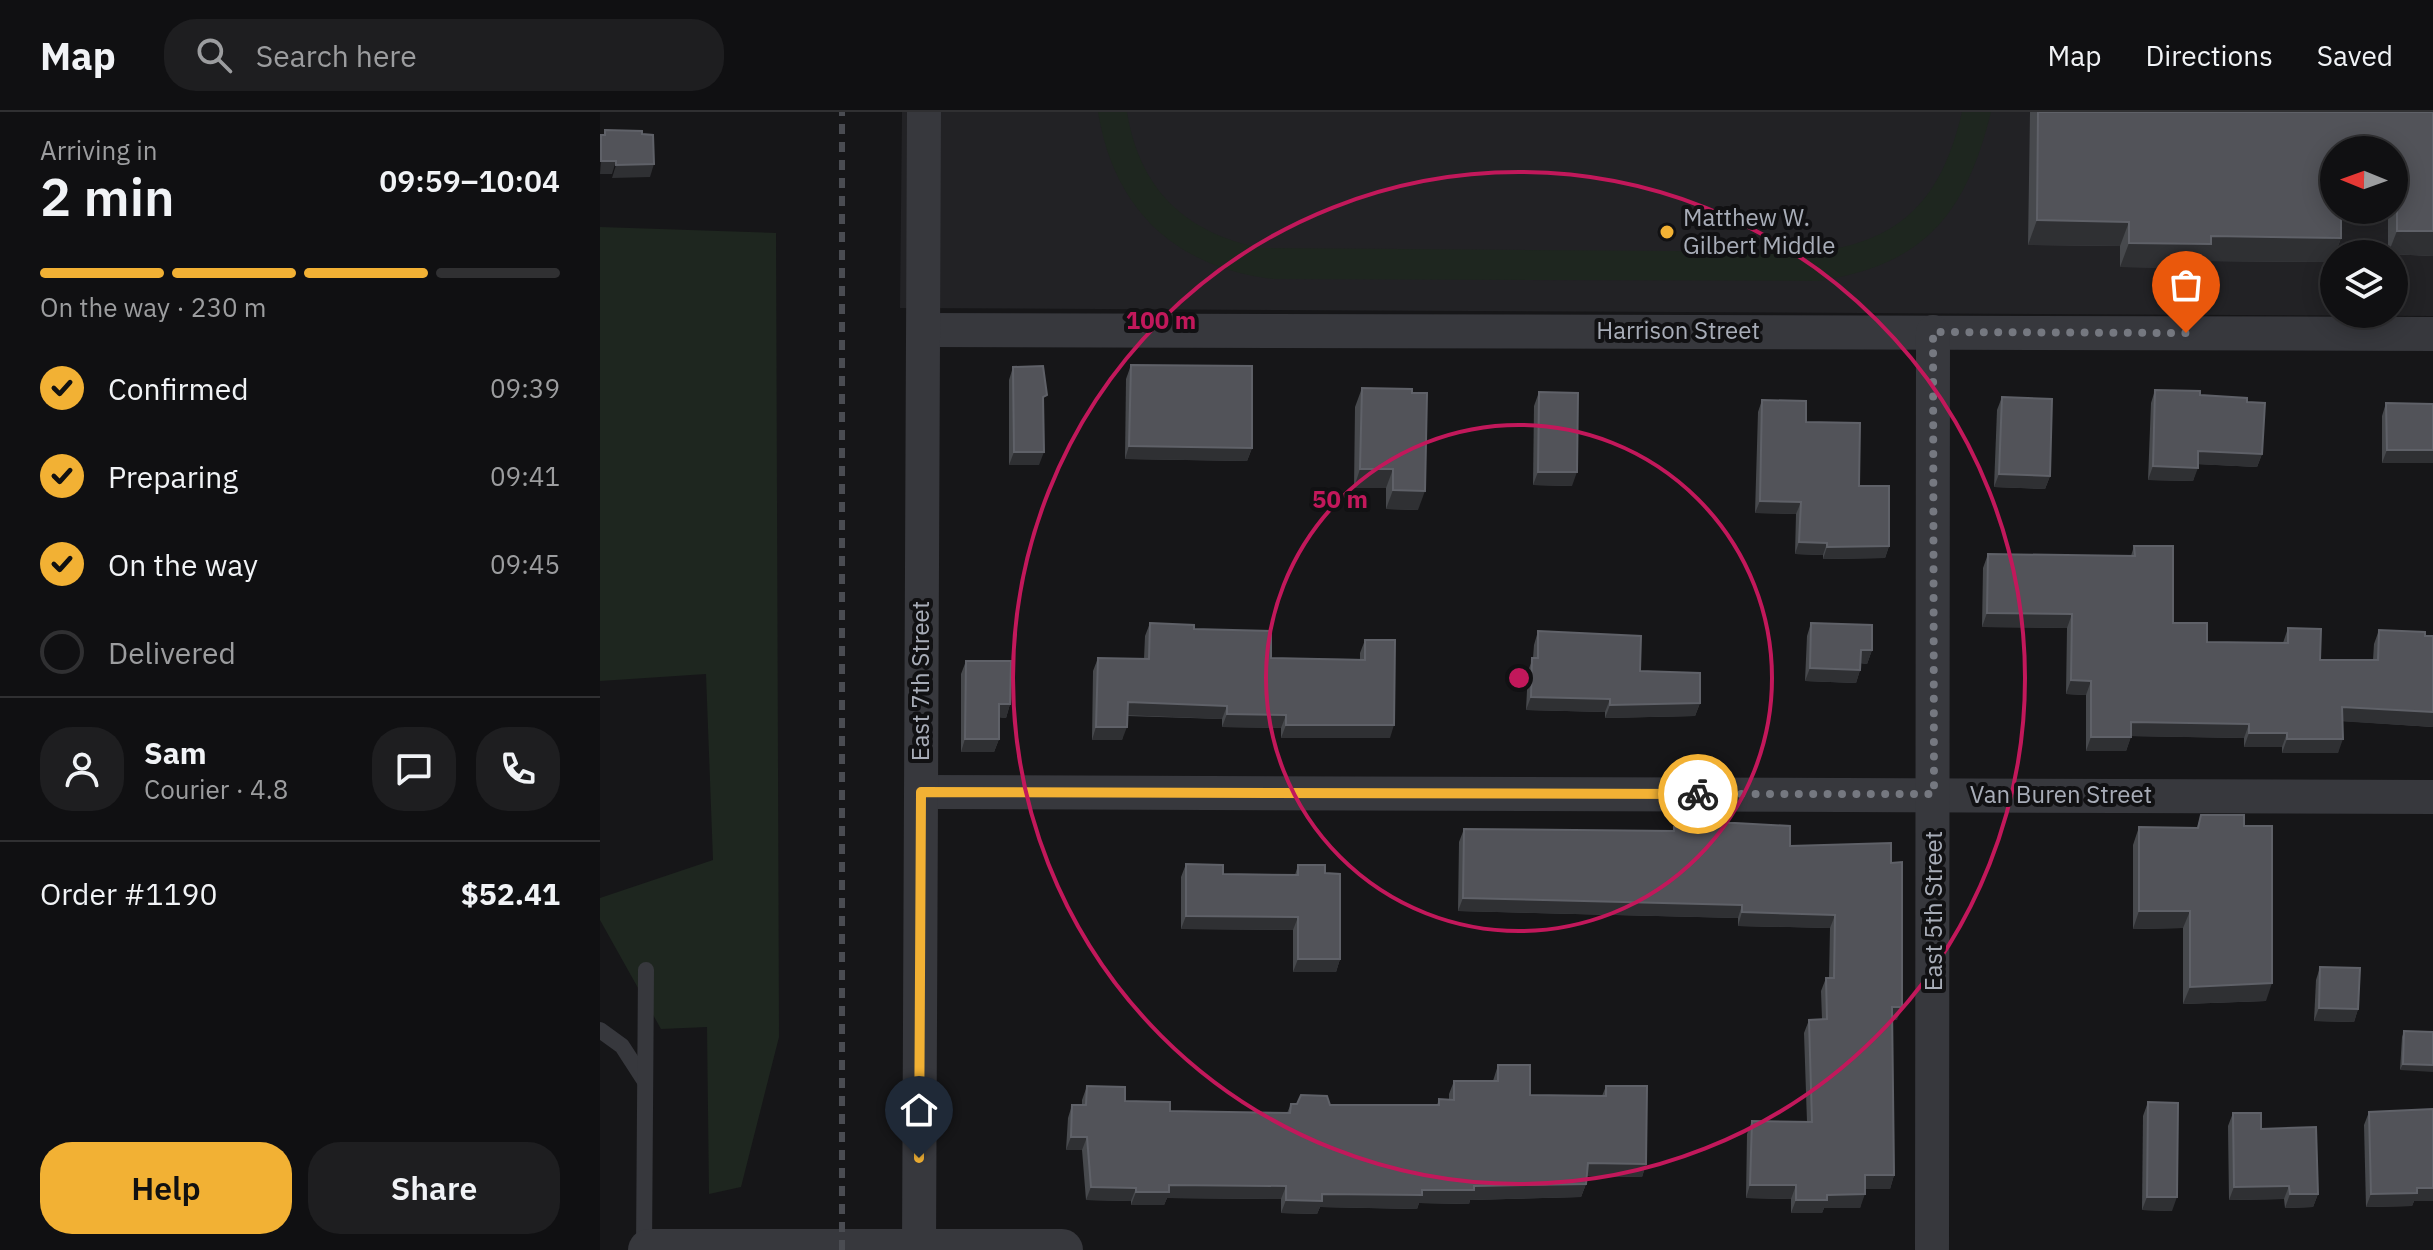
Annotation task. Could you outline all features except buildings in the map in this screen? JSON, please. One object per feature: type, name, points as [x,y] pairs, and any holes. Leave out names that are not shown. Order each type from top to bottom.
[{"type":"street","name":"East 7th Street","points":[[919,1250],[924,112]]},
{"type":"street","name":"Harrison Street","points":[[924,330],[2433,334]]},
{"type":"street","name":"East 5th Street","points":[[1932,1250],[1933,332]]},
{"type":"street","name":"Van Buren Street","points":[[921,792],[2433,797]]},
{"type":"street","points":[[647,1250],[1062,1250]]},
{"type":"lane","points":[[646,970],[647,1250]]},
{"type":"lane","points":[[600,1030],[622,1046],[645,1081]]},
{"type":"shaded area","name":"Matthew W. Gilbert Middle","points":[[902,112],[2433,112],[2433,316],[2408,316],[2408,240],[2320,240],[2320,315],[900,308]]},
{"type":"shaded area","points":[[1098,112],[1127,112],[1133,140],[1143,164],[1155,185],[1188,219],[1233,241],[1260,248],[1815,252],[1873,237],[1914,210],[1943,168],[1962,112],[1991,112],[1968,179],[1935,229],[1887,262],[1818,281],[1273,279],[1238,272],[1207,262],[1179,247],[1155,228],[1118,178],[1106,147]]},
{"type":"shaded area","points":[[600,227],[776,233],[779,1037],[741,1187],[709,1194],[707,1027],[661,1029],[600,920],[600,898],[713,860],[706,674],[600,681]]},
{"type":"railway","points":[[842,112],[842,1250]]},
{"type":"way so far","points":[[1698,794],[1934,794],[1933,332],[2186,333]]},
{"type":"place","name":"Matthew W. Gilbert Middle","points":[[1667,232]]},
{"type":"route","points":[[919,1158],[921,792],[1698,794]]}]
